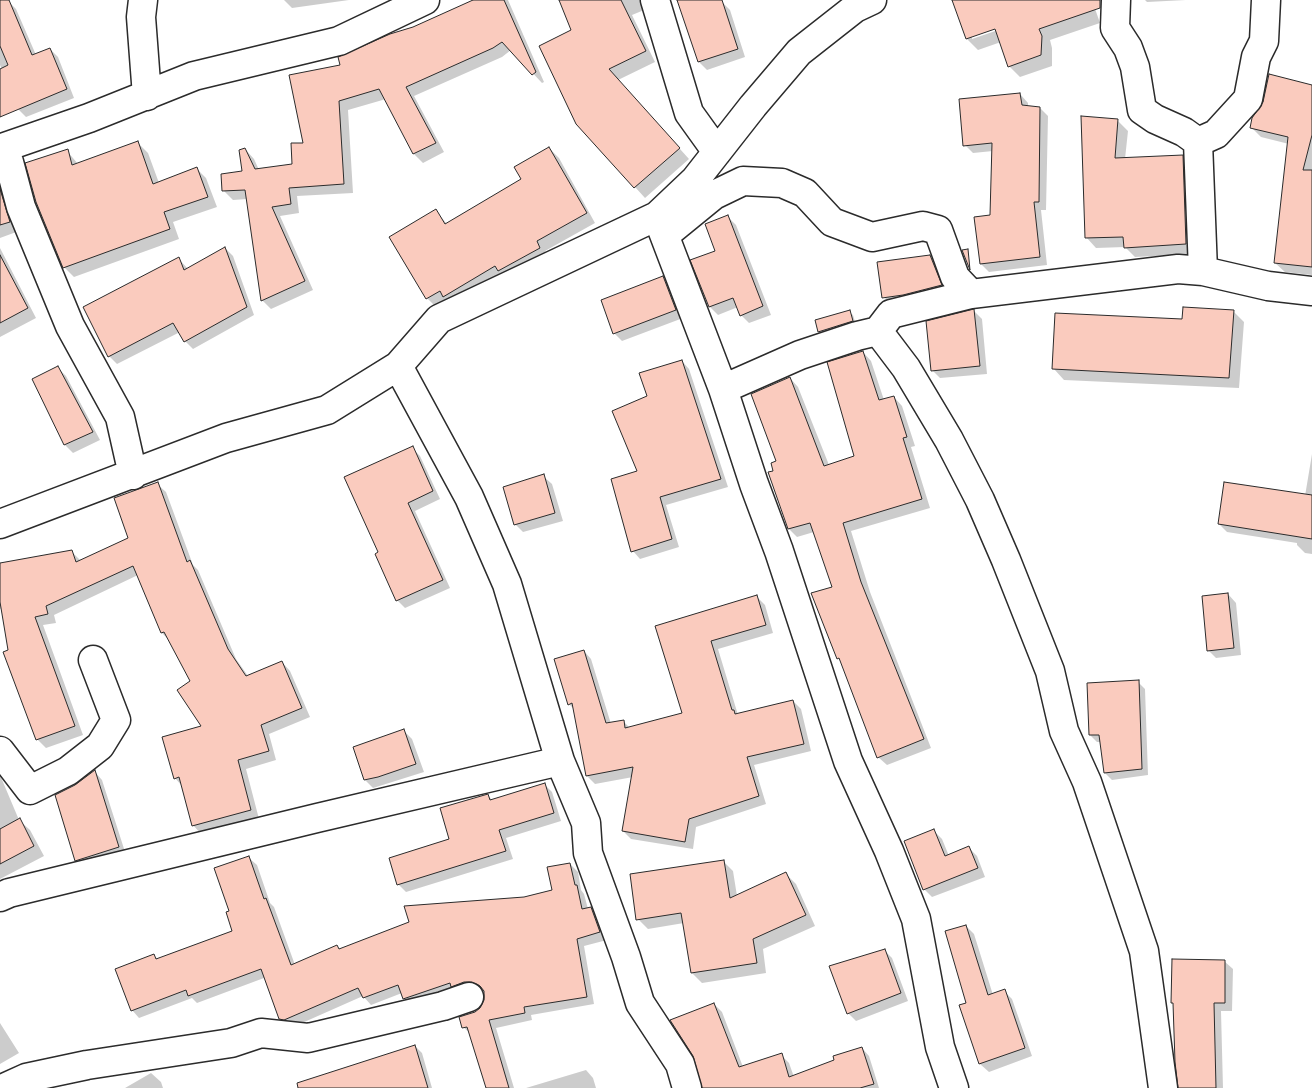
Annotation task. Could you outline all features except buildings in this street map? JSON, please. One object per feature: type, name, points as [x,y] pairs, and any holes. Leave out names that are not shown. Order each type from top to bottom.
[{"type":"street","points":[[143,0],[142,17],[147,96]]},
{"type":"street","points":[[133,474],[120,417],[70,326],[21,207],[2,145],[147,96],[194,76],[339,41],[425,0]]},
{"type":"street","points":[[655,0],[690,113],[717,152]]},
{"type":"street","points":[[661,226],[753,106],[799,52],[855,8],[872,0]]},
{"type":"street","points":[[1116,0],[1115,28],[1128,48],[1135,67],[1142,110],[1155,119],[1184,132],[1198,142]]},
{"type":"street","points":[[1198,142],[1216,134],[1248,99],[1256,57],[1264,41],[1266,0]]},
{"type":"street","points":[[1198,142],[1202,271]]},
{"type":"street","points":[[0,523],[226,438],[327,410],[398,366],[439,319],[661,226],[714,195],[743,181],[782,183],[805,193],[832,222],[872,237],[923,226],[938,230],[955,276],[971,294]]},
{"type":"street","points":[[661,226],[722,389],[779,551],[848,761],[890,851],[916,919],[940,1047],[954,1088]]},
{"type":"street","points":[[722,389],[800,355],[856,336],[878,331],[891,314],[971,294],[1178,269],[1202,271],[1268,286],[1312,291]]},
{"type":"street","points":[[878,331],[906,368],[949,440],[980,500],[1050,672],[1064,731],[1087,782],[1144,951],[1163,1088]]},
{"type":"street","points":[[398,366],[469,497],[507,584],[560,761],[586,823],[588,854],[626,956],[640,1003],[680,1064],[687,1088]]},
{"type":"street","points":[[0,751],[30,790],[68,771],[100,746],[116,720],[93,660]]},
{"type":"street","points":[[0,896],[308,820],[560,761]]},
{"type":"street","points":[[4,1088],[26,1078],[87,1065],[231,1042],[261,1033],[308,1038],[443,1006],[469,997]]}]
